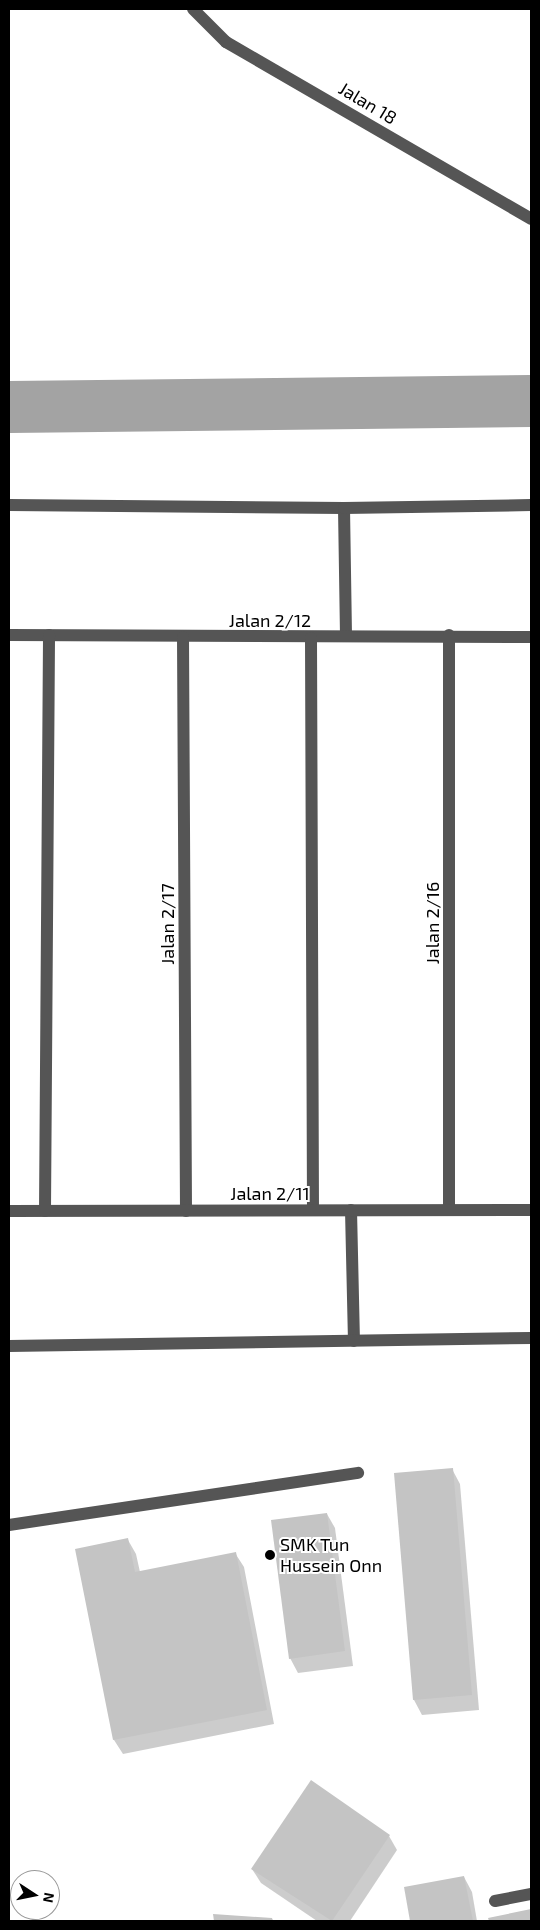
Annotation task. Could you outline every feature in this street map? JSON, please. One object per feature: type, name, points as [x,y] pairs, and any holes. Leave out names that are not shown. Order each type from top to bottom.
[{"type":"street","name":"Jalan 18","points":[[193,9],[226,42],[531,219]]},
{"type":"street","points":[[9,505],[344,508],[531,505]]},
{"type":"street","points":[[344,508],[346,636]]},
{"type":"street","name":"Jalan 2/12","points":[[9,635],[312,638],[346,636],[531,636]]},
{"type":"street","points":[[45,1211],[49,635]]},
{"type":"street","name":"Jalan 2/16","points":[[449,1210],[450,636]]},
{"type":"street","name":"Jalan 2/17","points":[[183,637],[186,1211]]},
{"type":"street","points":[[312,638],[313,1210]]},
{"type":"street","points":[[351,1210],[354,1341]]},
{"type":"street","name":"Jalan 2/11","points":[[9,1211],[531,1210]]},
{"type":"street","points":[[9,1346],[531,1338]]},
{"type":"street","points":[[9,1525],[358,1473]]},
{"type":"street","points":[[495,1901],[531,1894]]},
{"type":"building","points":[[453,1468],[472,1695],[413,1700],[394,1473]]},
{"type":"building","points":[[327,1513],[345,1651],[289,1659],[271,1520]]},
{"type":"building","points":[[128,1538],[135,1572],[236,1552],[267,1710],[113,1740],[75,1549]]},
{"type":"building","points":[[311,1780],[390,1835],[332,1921],[251,1869]]},
{"type":"building","points":[[464,1876],[473,1921],[410,1921],[404,1887]]},
{"type":"building","points":[[531,1909],[531,1921],[489,1921],[488,1918]]},
{"type":"building","points":[[213,1914],[272,1918],[273,1921],[214,1921]]},
{"type":"waterway","points":[[9,407],[531,401]]},
{"type":"place","name":"SMK Tun Hussein Onn","points":[[270,1555]]}]
